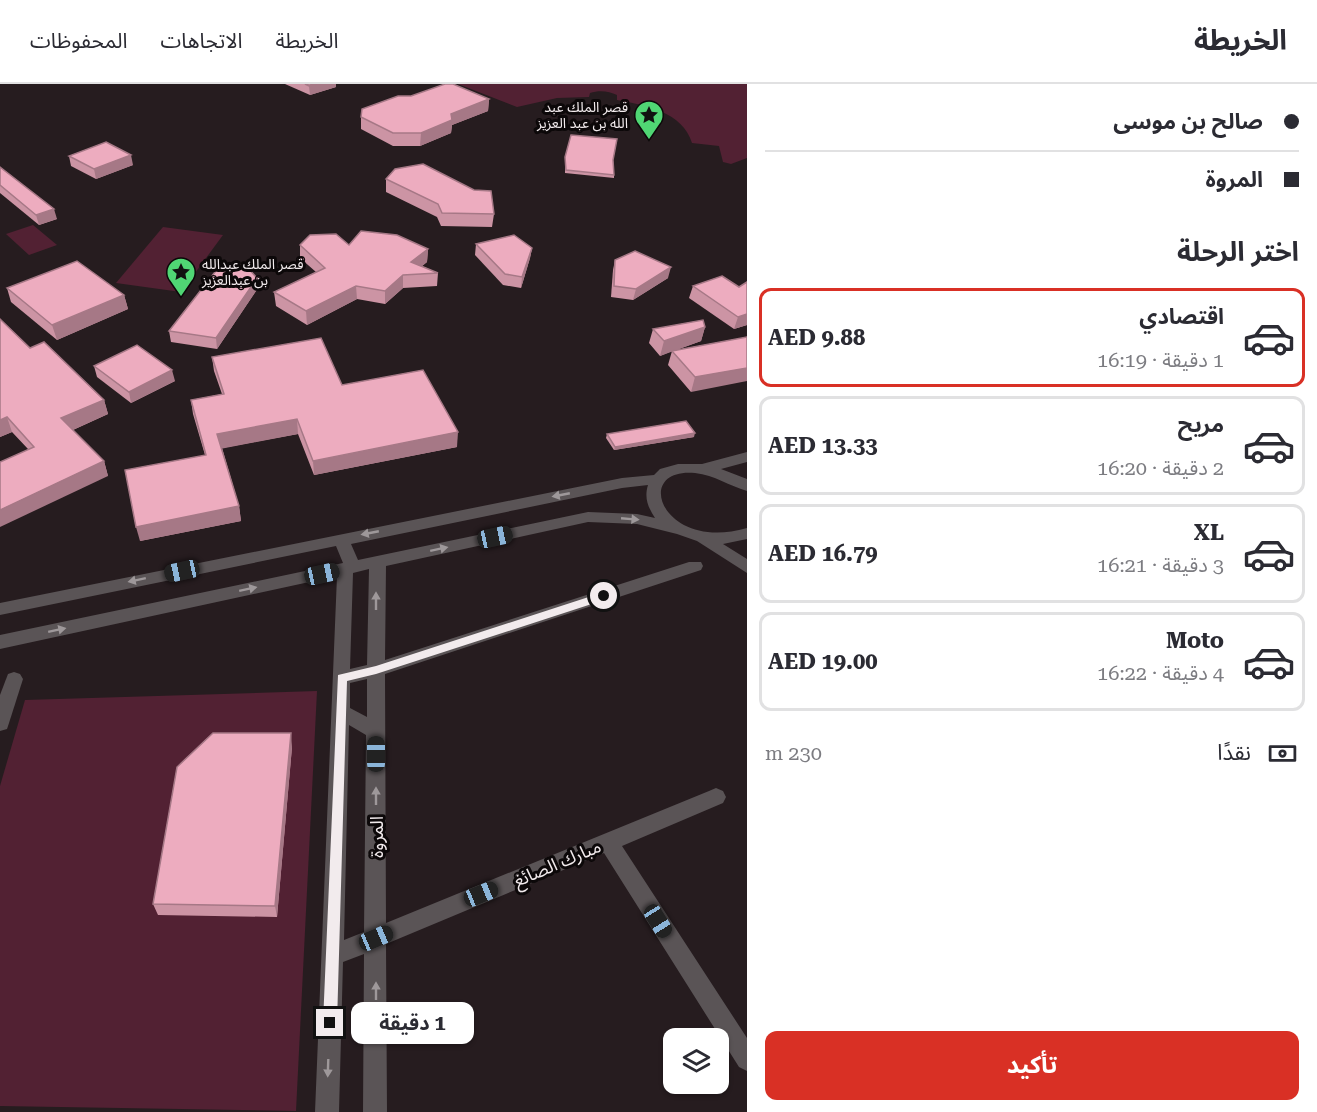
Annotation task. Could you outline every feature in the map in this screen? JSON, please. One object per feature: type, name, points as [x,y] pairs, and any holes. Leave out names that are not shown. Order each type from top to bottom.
[{"type":"street","points":[[0,609],[341,538],[622,483],[660,479],[678,469],[706,468],[747,457]]},
{"type":"street","points":[[706,468],[728,474],[747,486]]},
{"type":"street","points":[[660,479],[653,495],[655,504],[660,514],[681,530]]},
{"type":"street","points":[[0,642],[588,517],[637,519],[681,530],[700,537],[747,567]]},
{"type":"street","points":[[700,537],[734,538],[747,533]]},
{"type":"street","points":[[327,1112],[342,678],[349,568],[341,538]]},
{"type":"street","name":"المروة","points":[[375,1112],[378,561]]},
{"type":"street","points":[[342,678],[376,670],[695,566]]},
{"type":"street","points":[[0,723],[14,679]]},
{"type":"street","points":[[341,712],[376,731]]},
{"type":"street","name":"مبارك الصائغ","points":[[332,956],[716,797]]},
{"type":"street","points":[[608,842],[747,1059]]},
{"type":"shaded area","points":[[458,84],[747,84],[747,158],[731,164],[723,162],[719,146],[692,143],[687,132],[672,117],[639,104],[617,100],[617,95],[604,91],[590,93],[589,97],[557,98],[517,107]]},
{"type":"shaded area","points":[[33,225],[57,245],[29,255],[6,234]]},
{"type":"shaded area","points":[[163,227],[223,235],[181,292],[116,283]]},
{"type":"shaded area","points":[[317,691],[296,1111],[0,1106],[0,786],[25,700]]},
{"type":"building","points":[[445,84],[453,84],[489,99],[451,114],[452,120],[421,133],[393,133],[361,117],[362,109],[398,96],[411,96]]},
{"type":"building","points":[[571,135],[617,139],[613,160],[614,175],[566,170],[565,157]]},
{"type":"building","points":[[106,142],[131,155],[94,169],[69,156]]},
{"type":"building","points":[[423,164],[474,190],[491,191],[494,214],[442,213],[438,204],[386,179],[395,169]]},
{"type":"building","points":[[0,167],[54,209],[36,215],[0,185]]},
{"type":"building","points":[[361,231],[397,235],[428,249],[411,262],[438,273],[403,275],[385,291],[356,286],[306,311],[274,292],[325,268],[300,245],[310,235],[336,234],[349,245]]},
{"type":"building","points":[[514,235],[532,248],[522,277],[505,274],[476,244]]},
{"type":"building","points":[[635,251],[671,267],[636,289],[614,286],[615,260]]},
{"type":"building","points":[[77,261],[124,295],[52,325],[7,288]]},
{"type":"building","points":[[222,263],[246,266],[257,278],[216,338],[169,331]]},
{"type":"building","points":[[722,276],[739,287],[747,282],[747,314],[738,317],[693,286]]},
{"type":"building","points":[[0,319],[30,348],[44,342],[104,400],[61,418],[104,461],[0,510],[0,462],[34,447],[7,417],[0,420]]},
{"type":"building","points":[[703,320],[705,327],[664,341],[653,329]]},
{"type":"building","points":[[747,337],[747,368],[695,377],[672,351]]},
{"type":"building","points":[[321,338],[342,385],[423,370],[458,432],[313,461],[297,419],[217,434],[239,506],[136,527],[125,470],[206,455],[191,400],[224,394],[212,357]]},
{"type":"building","points":[[137,345],[172,370],[129,392],[94,366]]},
{"type":"building","points":[[686,421],[695,433],[615,447],[607,434]]},
{"type":"building","points":[[213,733],[291,733],[275,906],[153,904],[177,767]]},
{"type":"place","name":"قصر الملك عبد الله بن عبد العزيز","points":[[649,140]]},
{"type":"place","name":"قصر الملك عبدالله بن عبدالعزيز","points":[[181,298]]},
{"type":"route","points":[[330,1023],[342,678],[376,670],[604,596]]}]
